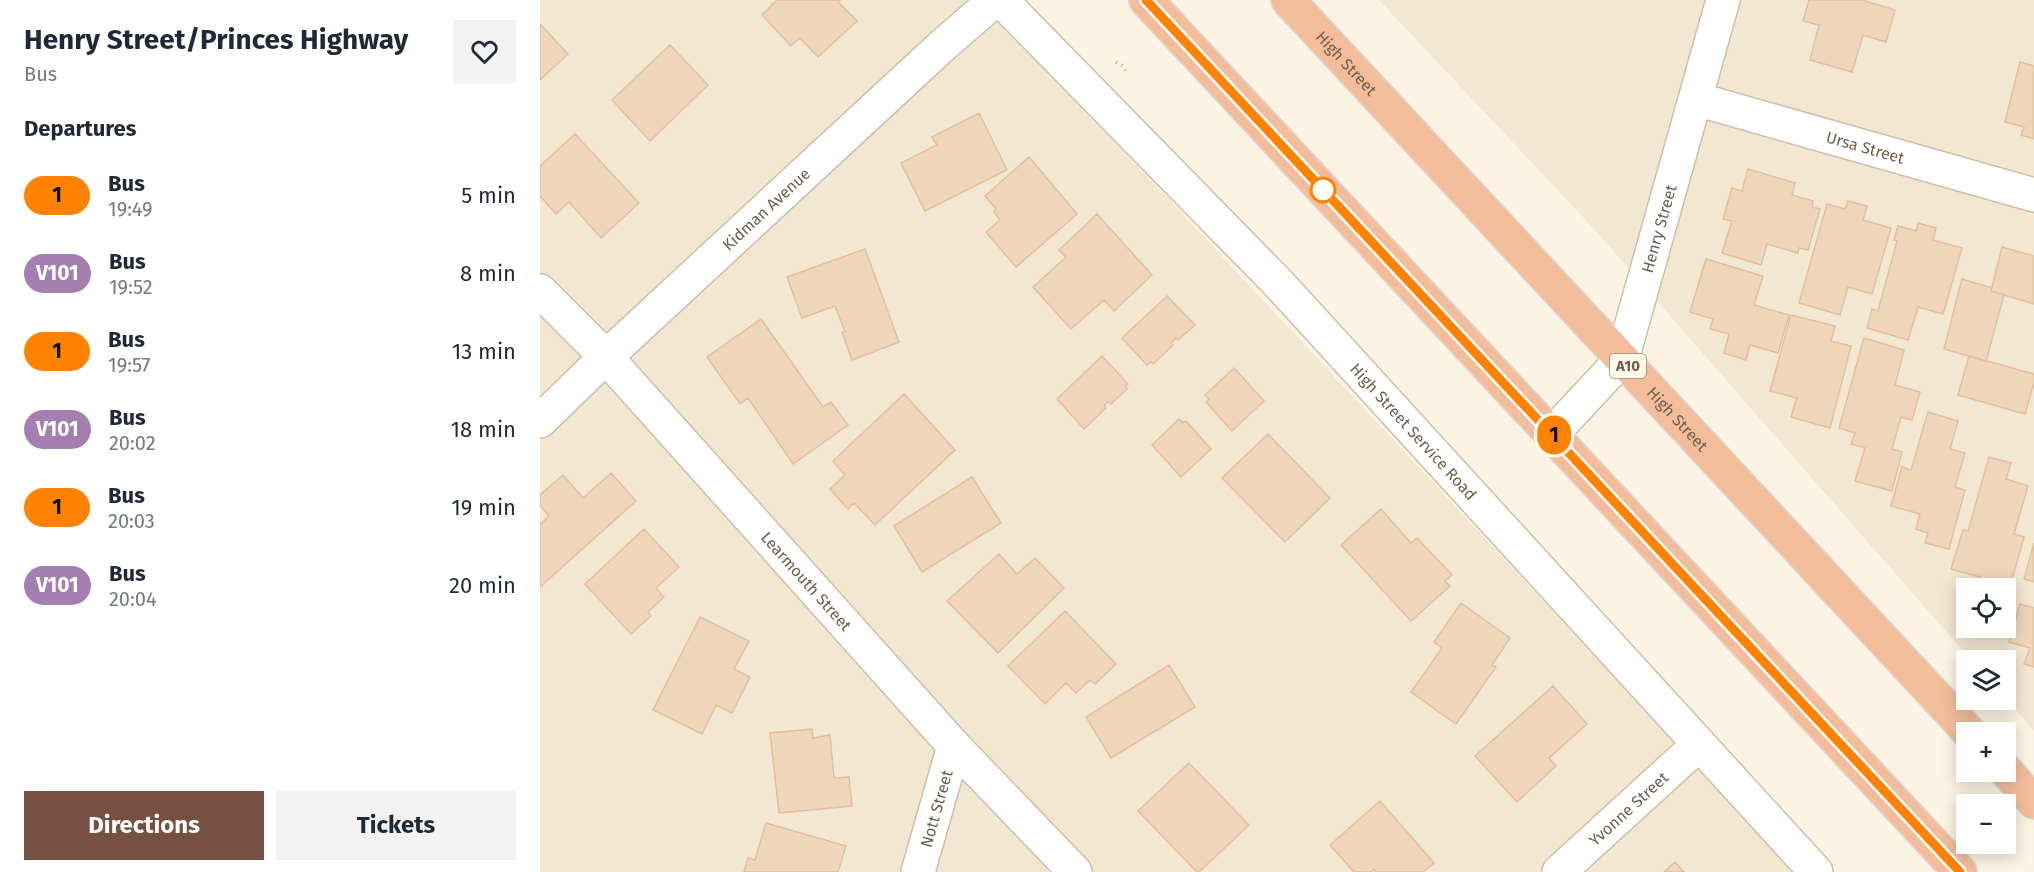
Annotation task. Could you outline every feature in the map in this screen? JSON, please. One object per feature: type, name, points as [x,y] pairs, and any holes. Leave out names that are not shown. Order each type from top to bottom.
[{"type":"highway","points":[[1146,0],[1960,872]]},
{"type":"highway","name":"High Street","points":[[1287,0],[1960,722]]},
{"type":"highway","points":[[2016,782],[2034,802]]},
{"type":"street","name":"Kidman Avenue","points":[[540,421],[606,357],[994,0]]},
{"type":"street","name":"High Street Service Road","points":[[1001,0],[1279,284],[1816,872]]},
{"type":"street","name":"Henry Street","points":[[1552,434],[1622,359],[1724,0]]},
{"type":"street","name":"Ursa Street","points":[[1696,99],[2034,195]]},
{"type":"street","name":"Learmouth Street","points":[[540,291],[606,357],[954,746],[1075,872]]},
{"type":"street","name":"Yvonne Street","points":[[1559,872],[1698,745]]},
{"type":"street","name":"Nott Street","points":[[918,872],[954,746]]},
{"type":"shaded area","points":[[540,0],[983,0],[1796,872],[540,872]]},
{"type":"shaded area","points":[[1379,0],[2034,0],[2034,731],[2016,710],[2016,650],[1962,650],[1596,231]]},
{"type":"building","points":[[777,0],[840,0],[838,2],[857,21],[818,57],[800,38],[791,46],[762,15]]},
{"type":"building","points":[[1809,0],[1862,0],[1895,10],[1886,42],[1863,35],[1852,72],[1810,60],[1819,25],[1803,21]]},
{"type":"building","points":[[540,24],[568,54],[540,80]]},
{"type":"building","points":[[670,45],[708,85],[650,141],[612,100]]},
{"type":"building","points":[[2020,62],[2034,66],[2034,139],[2021,135],[2024,127],[2005,122]]},
{"type":"building","points":[[979,113],[1007,170],[925,211],[901,163],[937,145],[932,137]]},
{"type":"building","points":[[575,134],[639,203],[601,238],[569,202],[556,214],[540,196],[540,166]]},
{"type":"building","points":[[1029,157],[1077,214],[1016,267],[986,232],[1000,220],[994,212],[996,209],[985,196]]},
{"type":"building","points":[[1748,169],[1795,183],[1792,195],[1813,201],[1812,207],[1820,209],[1808,250],[1799,248],[1798,253],[1767,244],[1761,265],[1722,253],[1732,221],[1723,219],[1732,188],[1742,191]]},
{"type":"building","points":[[1848,201],[1867,206],[1863,220],[1891,228],[1872,294],[1848,287],[1840,315],[1799,303],[1827,204],[1845,209]]},
{"type":"building","points":[[1097,214],[1152,275],[1114,311],[1104,300],[1071,329],[1033,287],[1066,257],[1059,250]]},
{"type":"building","points":[[1918,223],[1936,228],[1933,240],[1962,248],[1943,314],[1918,307],[1908,340],[1867,328],[1872,309],[1878,311],[1897,241],[1894,240],[1898,226],[1916,231]]},
{"type":"building","points":[[2002,247],[2034,256],[2034,304],[1991,291]]},
{"type":"building","points":[[865,249],[899,342],[852,360],[835,306],[802,318],[787,277]]},
{"type":"building","points":[[1706,259],[1763,276],[1754,305],[1789,315],[1778,353],[1750,345],[1746,360],[1724,353],[1729,334],[1710,329],[1713,319],[1690,312]]},
{"type":"building","points":[[1962,279],[1992,288],[1991,291],[2004,295],[1986,361],[1944,349]]},
{"type":"building","points":[[1167,296],[1195,325],[1178,340],[1176,338],[1171,343],[1173,345],[1153,364],[1151,362],[1147,365],[1122,338]]},
{"type":"building","points":[[1791,315],[1835,326],[1831,341],[1851,346],[1830,428],[1791,417],[1797,398],[1770,391]]},
{"type":"building","points":[[761,319],[823,407],[831,402],[848,425],[793,464],[748,398],[740,404],[707,357]]},
{"type":"building","points":[[1864,338],[1904,350],[1895,385],[1920,392],[1912,420],[1901,417],[1892,449],[1902,452],[1892,491],[1855,481],[1865,448],[1851,444],[1855,433],[1839,428]]},
{"type":"building","points":[[1102,356],[1128,384],[1125,386],[1127,389],[1111,404],[1108,401],[1104,406],[1106,408],[1084,429],[1057,399]]},
{"type":"building","points":[[1969,356],[2034,374],[2034,383],[2025,414],[1958,395]]},
{"type":"building","points":[[1234,368],[1264,401],[1232,431],[1206,402],[1209,399],[1205,395]]},
{"type":"building","points":[[904,394],[955,450],[875,525],[854,503],[848,509],[830,489],[845,475],[833,461]]},
{"type":"building","points":[[1928,412],[1958,421],[1950,449],[1965,453],[1955,487],[1965,490],[1949,549],[1925,543],[1928,533],[1916,529],[1920,514],[1891,506],[1902,467],[1911,470]]},
{"type":"building","points":[[1179,419],[1183,423],[1186,421],[1211,449],[1181,477],[1152,445]]},
{"type":"building","points":[[1268,434],[1330,498],[1285,542],[1222,478]]},
{"type":"building","points":[[1989,457],[2011,463],[2006,479],[2028,486],[2014,534],[2024,537],[2012,578],[1980,578],[1951,569],[1963,530],[1968,531]]},
{"type":"building","points":[[611,473],[636,501],[540,587],[540,525],[549,516],[540,505],[540,495],[563,475],[583,498]]},
{"type":"building","points":[[972,477],[1001,523],[922,572],[894,526]]},
{"type":"building","points":[[1381,509],[1411,543],[1417,538],[1452,575],[1445,581],[1450,586],[1411,621],[1341,545]]},
{"type":"building","points":[[644,529],[679,567],[656,588],[664,597],[648,612],[651,616],[631,634],[585,584]]},
{"type":"building","points":[[2034,543],[2034,582],[2024,579]]},
{"type":"building","points":[[999,554],[1017,574],[1035,558],[1064,588],[998,653],[947,601]]},
{"type":"building","points":[[1461,603],[1510,638],[1492,665],[1496,667],[1456,724],[1411,692],[1442,648],[1434,642]]},
{"type":"building","points":[[2020,604],[2034,608],[2034,667],[2024,664],[2030,648],[2009,642],[2010,638],[2016,638],[2016,618]]},
{"type":"building","points":[[1065,611],[1116,664],[1095,684],[1090,680],[1076,693],[1066,683],[1045,704],[1008,666]]},
{"type":"building","points":[[700,617],[749,641],[734,669],[750,677],[732,713],[716,705],[702,734],[653,710]]},
{"type":"building","points":[[1169,665],[1195,707],[1111,758],[1086,717]]},
{"type":"building","points":[[1553,686],[1587,724],[1549,758],[1556,766],[1517,802],[1475,756]]},
{"type":"building","points":[[812,729],[813,738],[830,735],[834,778],[849,777],[852,806],[779,813],[770,733]]},
{"type":"building","points":[[1189,763],[1249,825],[1199,872],[1138,811]]},
{"type":"building","points":[[1380,801],[1434,863],[1423,872],[1376,872],[1374,869],[1371,872],[1354,872],[1330,845]]},
{"type":"building","points":[[766,823],[846,846],[838,872],[744,872],[748,858],[755,860]]},
{"type":"building","points":[[1675,862],[1684,872],[1664,872]]},
{"type":"bus line","name":"1","points":[[1146,0],[1960,872]]}]
